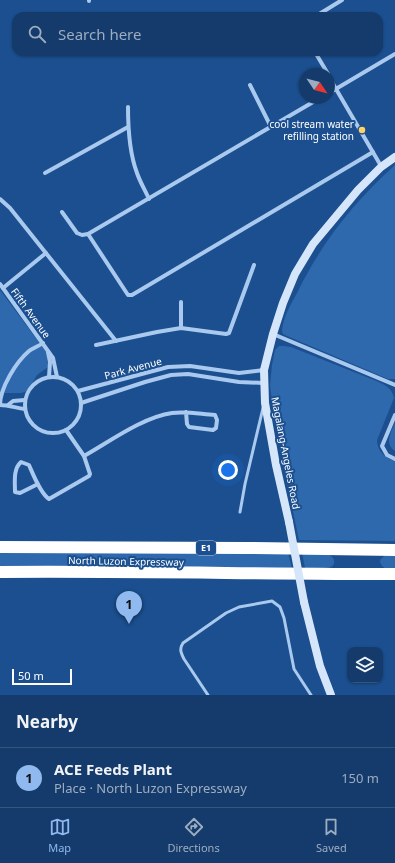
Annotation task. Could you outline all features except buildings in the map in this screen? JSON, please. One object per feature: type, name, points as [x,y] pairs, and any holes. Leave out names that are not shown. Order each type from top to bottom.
[{"type":"highway","name":"North Luzon Expressway","points":[[0,547],[395,550]]},
{"type":"highway","name":"North Luzon Expressway","points":[[0,572],[115,571],[179,573],[395,574]]},
{"type":"main road","name":"Magalang-Angeles Road","points":[[330,695],[320,666],[304,602],[289,522],[276,465],[265,403],[264,370],[273,334],[295,274],[313,244],[349,200],[381,167],[395,157]]},
{"type":"street","points":[[322,12],[342,0]]},
{"type":"street","points":[[381,167],[336,89],[395,54]]},
{"type":"street","points":[[317,56],[324,68]]},
{"type":"street","points":[[250,85],[271,127]]},
{"type":"street","points":[[62,212],[77,233],[82,235],[88,234],[310,104]]},
{"type":"street","points":[[128,108],[128,127],[131,154],[149,199]]},
{"type":"street","points":[[45,173],[128,127]]},
{"type":"street","points":[[88,234],[128,294],[132,295],[373,152]]},
{"type":"street","points":[[0,199],[10,208],[116,341]]},
{"type":"street","points":[[3,288],[46,253]]},
{"type":"street","points":[[96,345],[182,328],[226,334],[229,333],[254,265]]},
{"type":"street","name":"Fifth Avenue","points":[[0,284],[48,352],[54,358],[57,377]]},
{"type":"street","points":[[182,302],[182,328]]},
{"type":"street","points":[[273,334],[395,385]]},
{"type":"street","points":[[25,409],[13,408],[8,405],[0,405],[0,397],[8,377],[29,351],[43,343]]},
{"type":"street","name":"Fifth Avenue","points":[[48,352],[50,362],[49,377]]},
{"type":"street","name":"Park Avenue","points":[[78,391],[168,367],[190,366],[239,373],[264,370]]},
{"type":"street","points":[[168,367],[171,376]]},
{"type":"street","name":"Park Avenue","points":[[81,403],[133,386],[171,376],[188,374],[239,382],[264,383]]},
{"type":"street","points":[[49,377],[57,377],[72,384],[78,391],[81,411],[78,419],[66,430],[58,433],[50,433],[35,427],[29,421],[25,409],[25,400],[31,388],[37,382],[49,377]]},
{"type":"street","points":[[130,377],[133,386]]},
{"type":"street","points":[[8,405],[13,401],[25,400]]},
{"type":"street","points":[[84,456],[138,425],[155,417],[171,413],[186,412],[214,415],[217,420],[216,428],[213,430],[189,427],[187,424],[186,412]]},
{"type":"street","points":[[395,415],[382,446],[387,455],[395,459]]},
{"type":"street","points":[[38,484],[20,493],[15,492],[17,465],[21,462],[29,465],[38,484],[46,497],[49,499],[89,476],[90,472],[84,456],[66,430]]},
{"type":"lane","points":[[240,512],[245,484],[265,403]]},
{"type":"lane","points":[[208,695],[181,653],[183,643],[226,614],[240,607],[268,600],[275,602],[282,612],[294,669],[311,695]]},
{"type":"shaded area","points":[[395,165],[395,379],[388,379],[287,336],[283,334],[282,331],[290,306],[329,239],[352,208]]},
{"type":"shaded area","points":[[0,290],[47,353],[48,367],[37,375],[28,391],[21,393],[0,393]]},
{"type":"shaded area","points":[[279,346],[291,347],[374,380],[387,386],[393,394],[394,398],[377,440],[377,444],[382,454],[395,461],[395,541],[299,540],[275,425],[270,385],[275,350]]},
{"type":"shaded area","points":[[395,423],[395,451],[390,445],[389,438]]},
{"type":"shaded area","points":[[0,552],[288,553],[292,568],[0,568]]},
{"type":"shaded area","points":[[302,553],[327,554],[333,558],[334,564],[328,568],[305,568]]},
{"type":"shaded area","points":[[395,555],[395,569],[387,569],[380,563],[380,560],[384,556]]},
{"type":"place","name":"cool stream water refilling station","points":[[362,130]]},
{"type":"place","name":"ACE Feeds Plant","points":[[129,624]]}]
